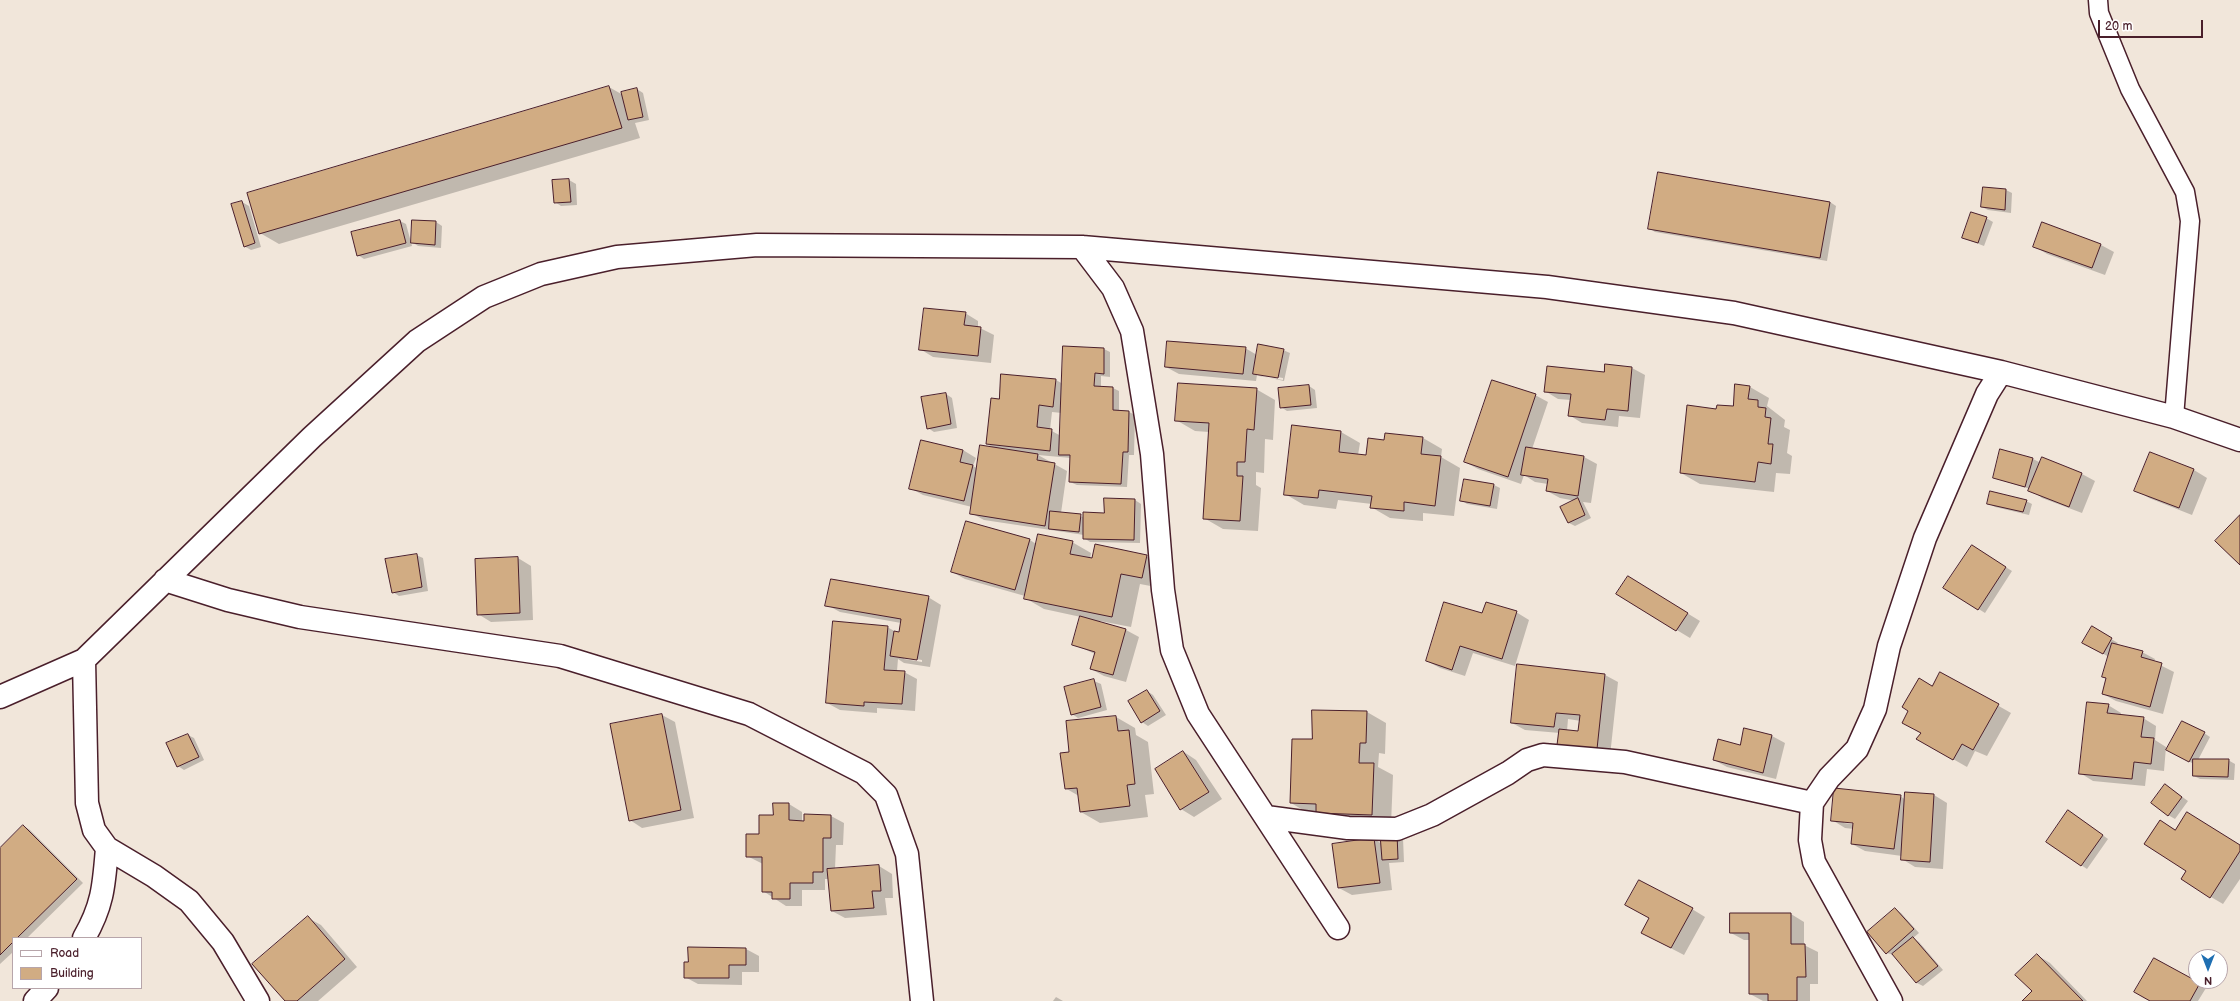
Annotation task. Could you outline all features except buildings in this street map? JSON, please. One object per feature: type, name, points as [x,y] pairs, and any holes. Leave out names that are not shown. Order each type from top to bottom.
[{"type":"street","points":[[0,697],[84,660],[312,437],[417,341],[484,297],[541,274],[618,257],[757,245],[1082,247],[1547,286],[1734,313],[2001,372],[2174,418],[2240,440]]},
{"type":"street","points":[[1082,247],[1113,288],[1132,331],[1152,454],[1163,590],[1172,650],[1198,714],[1338,928]]},
{"type":"street","points":[[1891,1001],[1814,862],[1810,840],[1812,803],[1829,778],[1857,749],[1875,709],[1889,646],[1925,538],[1984,401],[2001,372]]},
{"type":"street","points":[[165,580],[228,600],[300,617],[560,656],[749,714],[864,773],[886,795],[907,854],[922,1001]]},
{"type":"street","points":[[84,660],[87,804],[94,830],[107,848],[154,876],[189,901],[223,942],[258,1001]]},
{"type":"street","points":[[1266,817],[1348,828],[1397,829],[1432,815],[1508,773],[1527,760],[1543,755],[1625,762],[1812,803]]},
{"type":"street","points":[[85,937],[95,918],[104,892],[107,848]]},
{"type":"street","points":[[35,1001],[46,989]]},
{"type":"lane","points":[[2098,0],[2099,13],[2130,89],[2185,192],[2190,221],[2174,418]]}]
